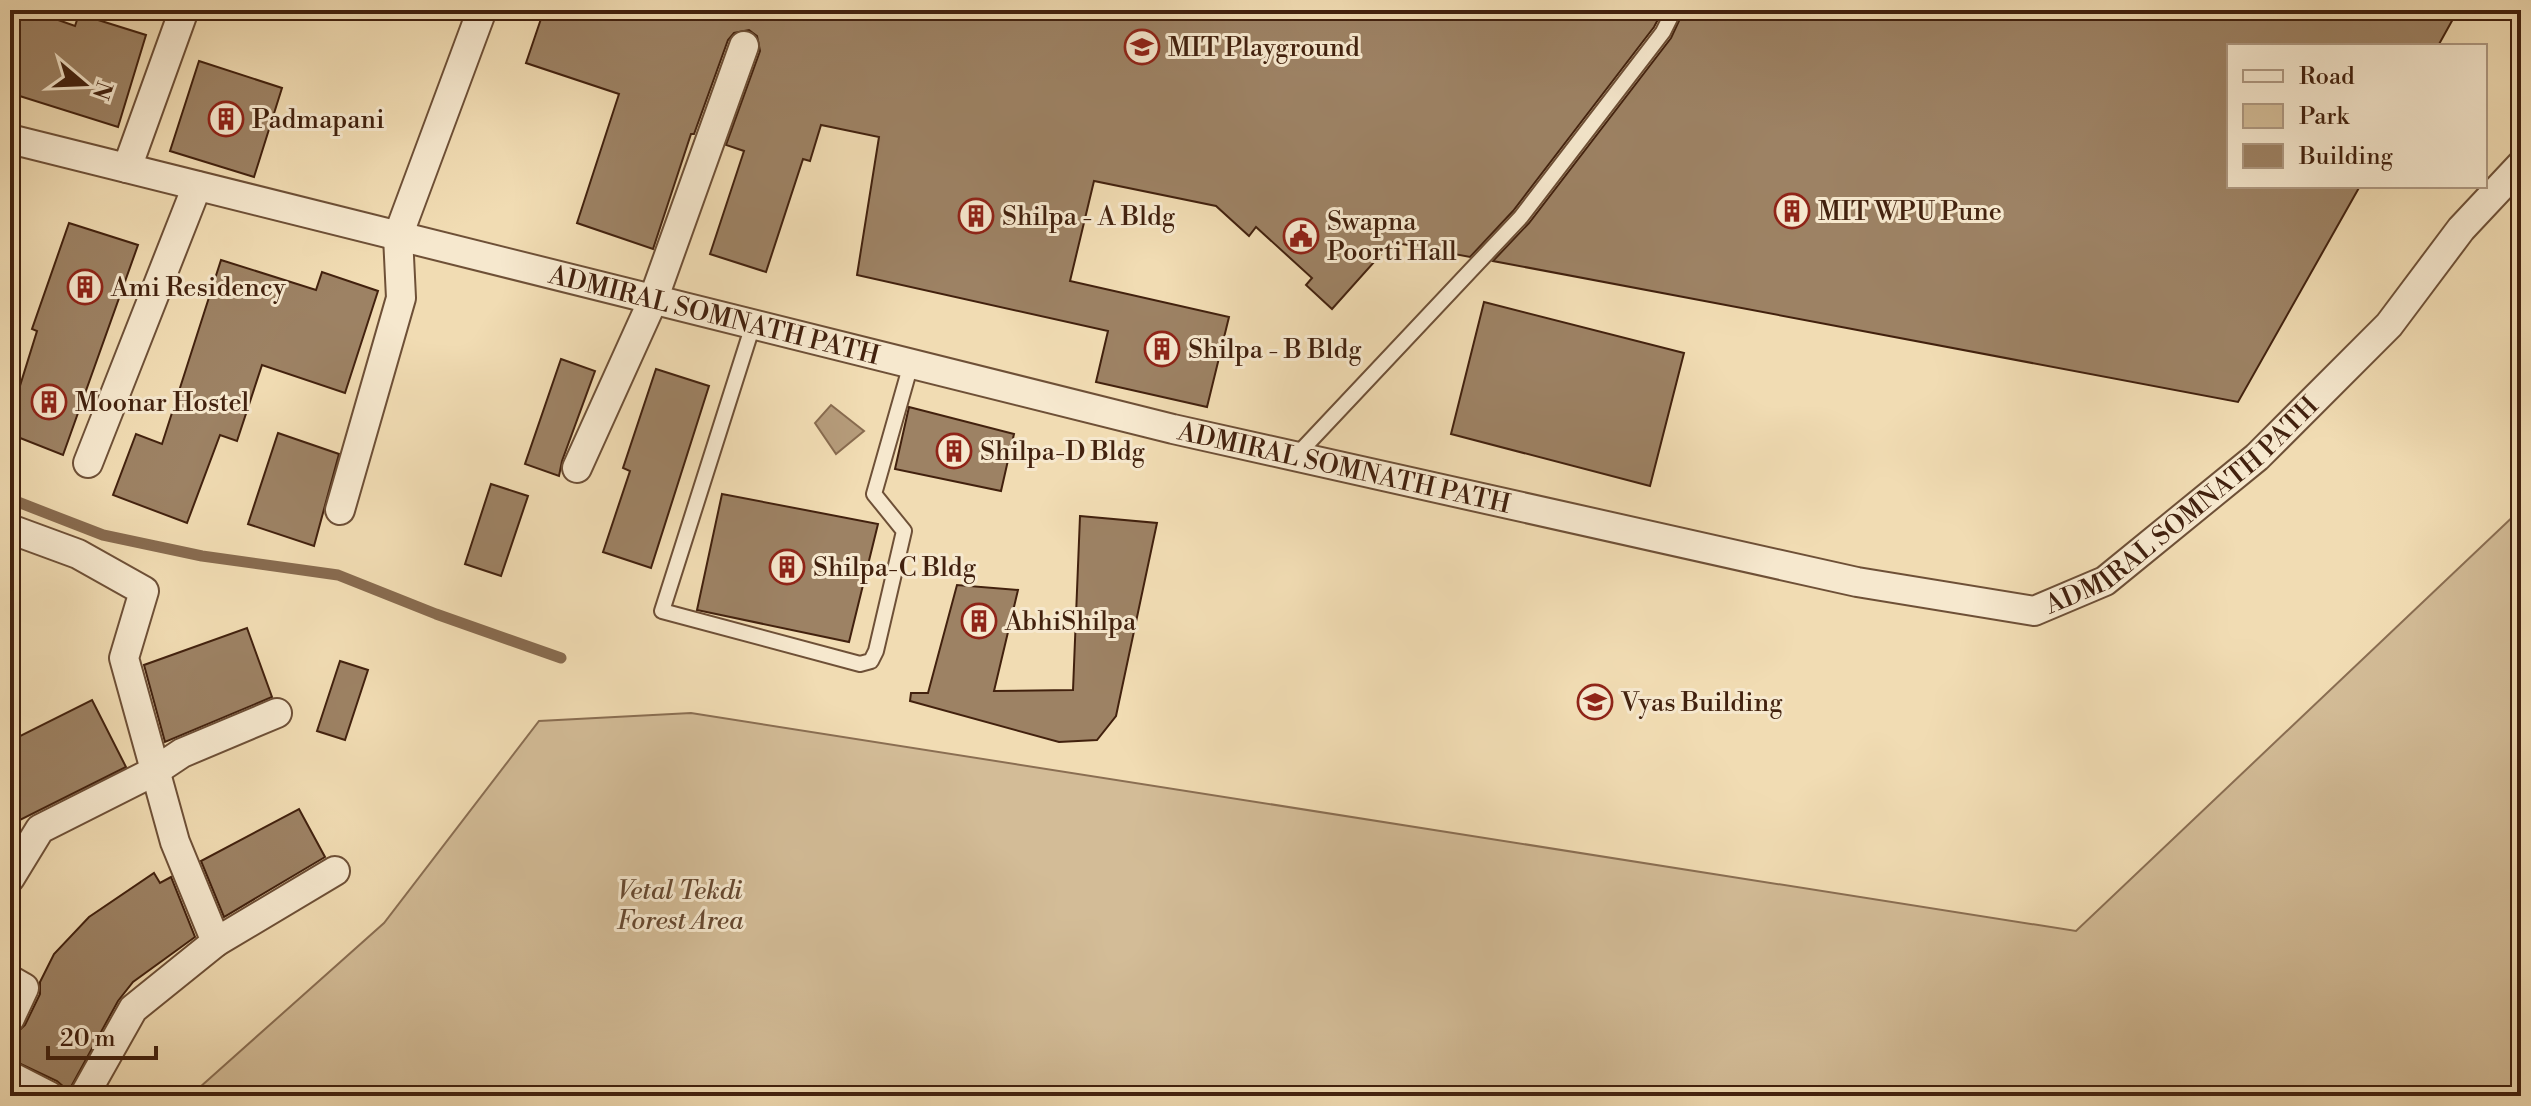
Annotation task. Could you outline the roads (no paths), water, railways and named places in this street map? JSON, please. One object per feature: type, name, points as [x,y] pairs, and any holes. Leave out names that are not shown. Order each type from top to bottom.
[{"type":"street","points":[[127,168],[184,10]]},
{"type":"street","points":[[340,510],[401,298],[398,236],[482,10]]},
{"type":"street","points":[[577,468],[653,300],[744,46]]},
{"type":"street","name":"ADMIRAL SOMNATH PATH","points":[[10,139],[1294,457],[1857,582],[2034,611],[2105,581],[2257,457],[2389,325],[2461,229],[2521,165]]},
{"type":"street","points":[[88,463],[197,186]]},
{"type":"street","points":[[10,529],[78,554],[144,591],[124,658],[175,842],[216,942]]},
{"type":"street","points":[[10,878],[40,829],[155,771],[182,753],[277,713]]},
{"type":"street","points":[[84,1096],[133,1009],[216,942],[335,871]]},
{"type":"street","points":[[10,980],[24,988],[10,1018]]},
{"type":"street","points":[[10,1076],[49,1096]]},
{"type":"lane","points":[[1294,457],[1521,217],[1663,32],[1674,10]]},
{"type":"lane","points":[[753,325],[662,611],[860,664],[871,661],[876,651],[904,531],[874,494],[911,364]]},
{"type":"waterway","points":[[10,499],[103,535],[202,556],[338,575],[561,658]]},
{"type":"place","name":"MIT Playground","points":[[1142,47]]},
{"type":"place","name":"Padmapani","points":[[226,119]]},
{"type":"place","name":"MIT WPU Pune","points":[[1792,211]]},
{"type":"place","name":"Shilpa - A Bldg","points":[[976,216]]},
{"type":"place","name":"Swapna Poorti Hall","points":[[1301,236]]},
{"type":"place","name":"Ami Residency","points":[[85,287]]},
{"type":"place","name":"Shilpa - B Bldg","points":[[1162,349]]},
{"type":"place","name":"Moonar Hostel","points":[[49,402]]},
{"type":"place","name":"Shilpa-D Bldg","points":[[954,451]]},
{"type":"place","name":"Shilpa-C Bldg","points":[[787,567]]},
{"type":"place","name":"AbhiShilpa","points":[[979,621]]},
{"type":"place","name":"Vyas Building","points":[[1595,702]]},
{"type":"park label","name":"Vetal Tekdi Forest Area","points":[[680,905]]}]
